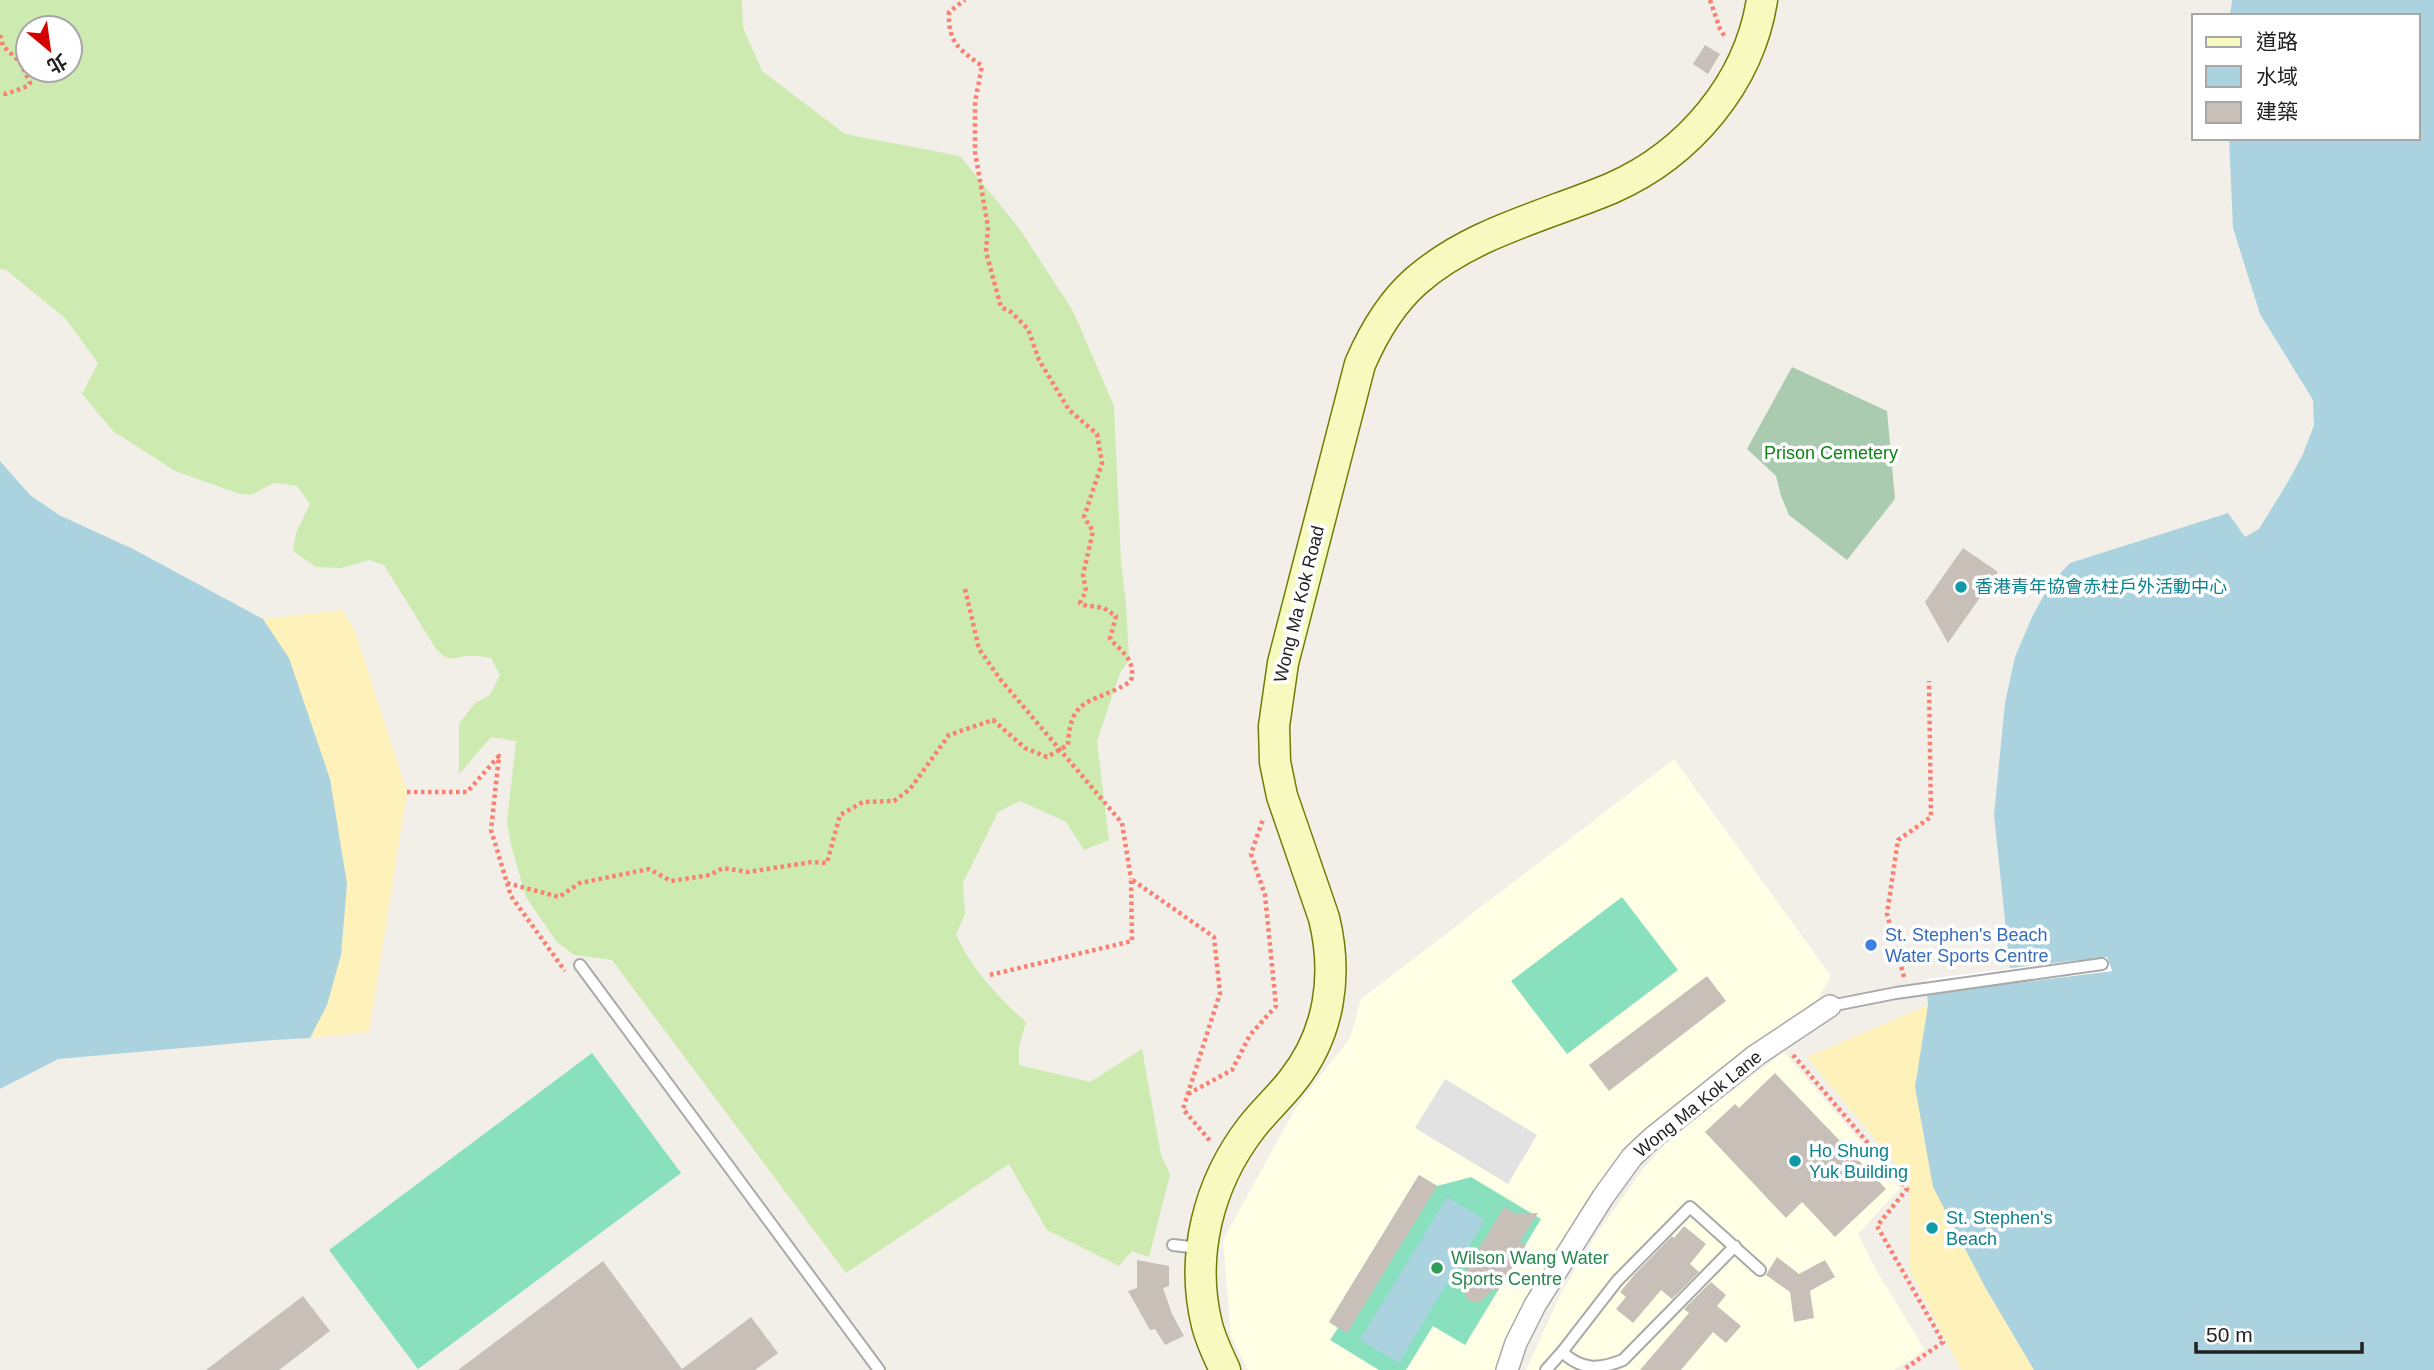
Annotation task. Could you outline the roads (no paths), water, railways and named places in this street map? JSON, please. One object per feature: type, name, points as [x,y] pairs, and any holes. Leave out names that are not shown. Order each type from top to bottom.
[{"type":"street","name":"Wong Ma Kok Road","points":[[1225,1370],[1208,1327],[1187,1246],[1250,1129],[1302,1069],[1318,1036],[1329,999],[1332,959],[1329,938],[1282,796],[1275,762],[1274,726],[1283,663],[1354,383],[1367,348],[1403,294],[1441,262],[1498,232],[1614,187],[1676,148],[1709,115],[1733,82],[1751,46],[1762,0]]},
{"type":"street","name":"Wong Ma Kok Lane","points":[[1507,1370],[1516,1343],[1535,1305],[1603,1197],[1632,1157],[1755,1056],[1830,1006]]},
{"type":"lane","points":[[1830,1006],[2102,964]]},
{"type":"lane","points":[[580,965],[878,1370]]},
{"type":"lane","points":[[1546,1370],[1616,1281],[1690,1206],[1760,1270]]},
{"type":"lane","points":[[1562,1352],[1574,1364],[1592,1369],[1609,1367],[1623,1360],[1735,1246]]},
{"type":"water","points":[[2232,0],[2434,0],[2434,1370],[2034,1370],[1985,1287],[1933,1187],[1915,1087],[1928,1005],[1927,994],[2112,971],[2107,957],[2010,968],[1994,815],[2005,703],[2015,657],[2050,584],[2070,563],[2228,513],[2245,537],[2259,529],[2303,454],[2314,425],[2313,400],[2260,314],[2233,228],[2229,140],[2420,140],[2420,14],[2230,14]]},
{"type":"water","points":[[0,461],[30,495],[59,515],[133,549],[263,619],[289,658],[330,779],[347,884],[341,955],[327,1005],[310,1038],[58,1059],[0,1089]]},
{"type":"water","points":[[1447,1197],[1485,1220],[1399,1363],[1360,1340]]},
{"type":"place","name":"香港青年協會赤柱戶外活動中心","points":[[1961,587]]},
{"type":"place","name":"St. Stephen's Beach Water Sports Centre","points":[[1871,945]]},
{"type":"place","name":"Ho Shung Yuk Building","points":[[1795,1161]]},
{"type":"place","name":"St. Stephen's Beach","points":[[1932,1228]]},
{"type":"place","name":"Wilson Wang Water Sports Centre","points":[[1437,1268]]},
{"type":"park label","name":"Prison Cemetery","points":[[1831,453]]}]
